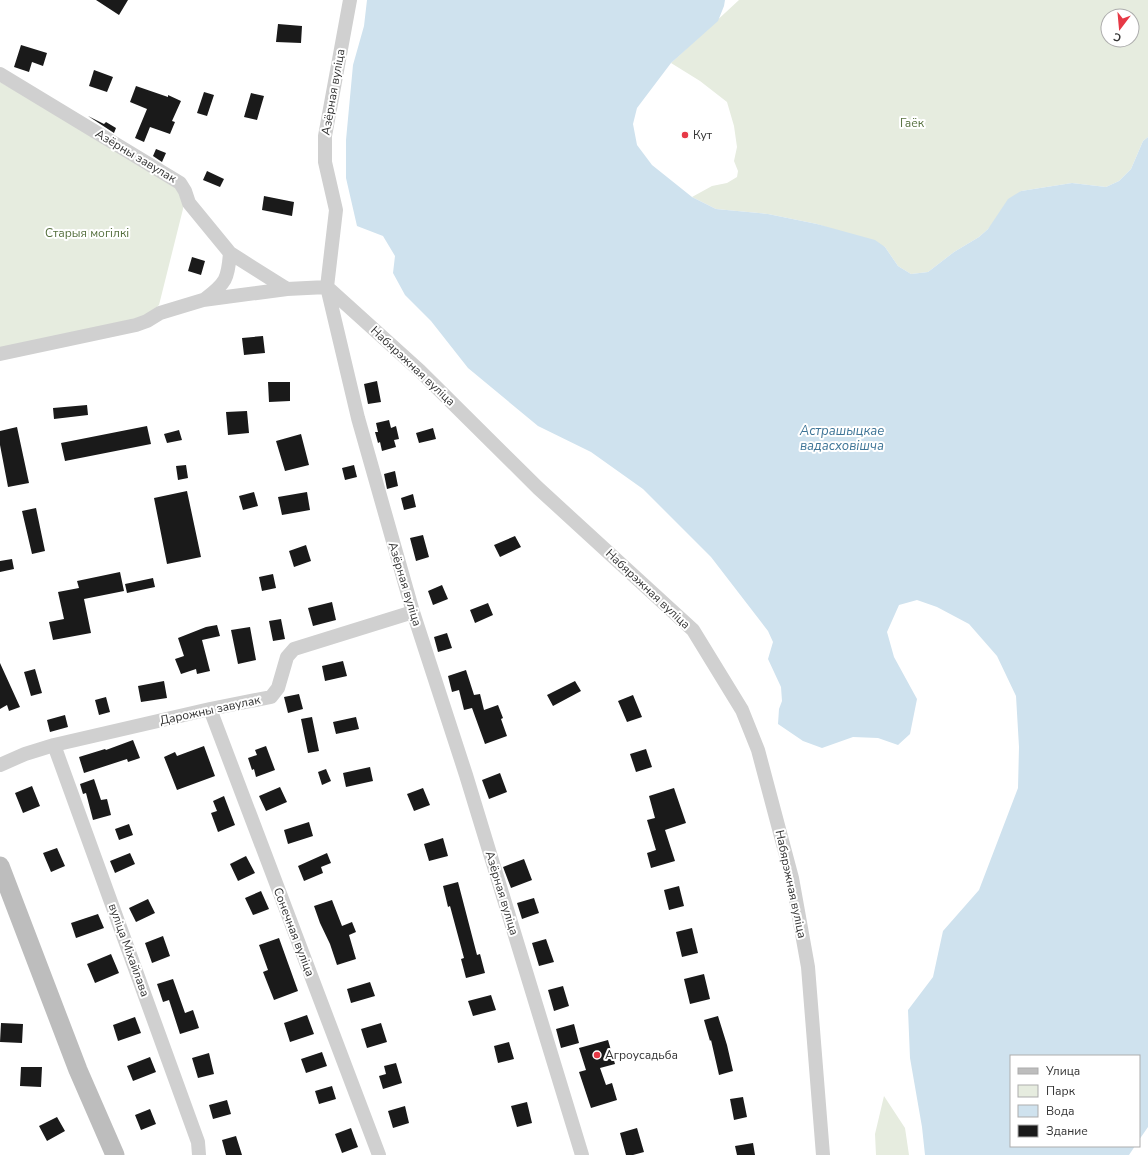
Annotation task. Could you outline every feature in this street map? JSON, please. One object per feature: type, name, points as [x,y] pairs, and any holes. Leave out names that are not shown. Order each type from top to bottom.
[{"type":"street","name":"Азёрная вуліца","points":[[350,0],[325,136],[325,162],[336,210],[327,287],[358,418],[413,612],[466,775],[582,1155]]},
{"type":"street","name":"Азёрны завулак","points":[[0,74],[180,183],[185,191],[188,203],[230,253],[287,289]]},
{"type":"street","points":[[203,300],[218,289],[226,280],[229,268],[230,253]]},
{"type":"street","points":[[0,354],[136,326],[160,313],[203,300],[287,289],[327,287]]},
{"type":"street","name":"Набярэжная вуліца","points":[[327,287],[420,371],[538,488],[693,630],[742,710],[758,750],[792,878],[807,960],[823,1155]]},
{"type":"street","name":"Дарожны завулак","points":[[0,765],[25,754],[54,745],[210,709],[271,697],[278,688],[287,657],[294,649],[413,612]]},
{"type":"street","name":"Сонечная вуліца","points":[[210,709],[379,1155]]},
{"type":"street","name":"вуліца Міхайлава","points":[[54,745],[198,1142],[199,1155]]},
{"type":"street","points":[[0,866],[78,1070],[116,1155]]},
{"type":"green space","name":"Гаёк","points":[[739,0],[1148,0],[1148,137],[1143,141],[1131,169],[1119,181],[1106,187],[1072,183],[1021,191],[988,229],[979,237],[954,252],[928,272],[911,274],[898,266],[885,247],[817,224],[768,214],[716,209],[692,197],[712,186],[727,183],[737,177],[738,171],[734,161],[737,147],[734,126],[727,102],[700,81],[671,63]]},
{"type":"green space","name":"Старыя могілкі","points":[[0,82],[178,184],[183,195],[183,209],[159,305],[144,318],[0,348]]},
{"type":"green space","points":[[884,1096],[905,1128],[909,1155],[876,1155],[875,1134]]},
{"type":"water","name":"Астрашыцкае вадасховішча","points":[[367,0],[725,0],[718,21],[671,63],[637,108],[633,124],[637,145],[652,165],[692,197],[716,209],[768,214],[817,224],[875,240],[885,247],[898,266],[911,274],[928,272],[954,252],[979,237],[988,229],[1008,199],[1021,191],[1072,183],[1106,187],[1119,181],[1131,169],[1143,141],[1148,137],[1148,1127],[1140,1139],[1140,1055],[1010,1055],[1010,1147],[1134,1147],[1129,1155],[925,1155],[922,1127],[910,1058],[908,1010],[933,977],[943,931],[979,890],[1018,788],[1019,747],[1016,696],[997,656],[969,624],[937,607],[917,600],[899,605],[887,632],[894,657],[917,699],[910,734],[898,745],[878,738],[853,737],[822,748],[803,741],[778,724],[779,709],[782,701],[781,687],[768,659],[773,642],[768,631],[711,557],[643,489],[591,452],[538,426],[468,368],[431,321],[405,295],[393,273],[395,256],[383,236],[357,226],[346,178],[346,140],[353,65],[364,26]]},
{"type":"building","points":[[96,0],[128,0],[119,15]]},
{"type":"building","points":[[278,24],[302,26],[301,43],[276,42]]},
{"type":"building","points":[[21,45],[47,53],[43,66],[32,62],[29,72],[14,67]]},
{"type":"building","points":[[94,70],[113,77],[107,92],[89,86]]},
{"type":"building","points":[[136,86],[168,97],[168,95],[181,101],[172,121],[175,122],[170,134],[150,127],[144,142],[135,138],[147,109],[130,102]]},
{"type":"building","points":[[204,92],[214,95],[207,116],[197,113]]},
{"type":"building","points":[[251,93],[264,96],[257,120],[244,117]]},
{"type":"building","points":[[88,116],[104,124],[106,122],[116,128],[114,133]]},
{"type":"building","points":[[156,149],[166,153],[162,162],[153,156]]},
{"type":"building","points":[[207,171],[224,179],[220,187],[203,180]]},
{"type":"building","points":[[264,196],[294,202],[292,216],[262,210]]},
{"type":"building","points":[[192,257],[205,261],[201,275],[188,271]]},
{"type":"building","points":[[263,336],[265,353],[244,355],[242,338]]},
{"type":"building","points":[[377,381],[381,402],[368,404],[364,384]]},
{"type":"building","points":[[268,382],[290,382],[290,401],[269,402]]},
{"type":"building","points":[[87,405],[88,415],[54,419],[53,408]]},
{"type":"building","points":[[247,411],[249,433],[228,435],[226,412]]},
{"type":"building","points":[[389,420],[391,428],[396,426],[399,439],[394,440],[396,447],[382,451],[380,442],[378,443],[375,432],[378,432],[376,423]]},
{"type":"building","points":[[147,426],[151,444],[65,461],[61,443]]},
{"type":"building","points":[[17,427],[29,483],[8,487],[0,445],[0,431]]},
{"type":"building","points":[[433,428],[436,439],[419,443],[416,433]]},
{"type":"building","points":[[179,430],[182,440],[167,443],[164,434]]},
{"type":"building","points":[[301,434],[309,465],[285,471],[276,441]]},
{"type":"building","points":[[186,465],[188,478],[178,480],[176,466]]},
{"type":"building","points":[[354,465],[357,477],[345,480],[342,468]]},
{"type":"building","points":[[395,471],[398,486],[387,489],[384,474]]},
{"type":"building","points":[[187,491],[201,557],[167,564],[154,498]]},
{"type":"building","points":[[254,492],[258,506],[243,510],[239,496]]},
{"type":"building","points":[[307,492],[310,510],[282,515],[278,497]]},
{"type":"building","points":[[413,494],[416,507],[404,510],[401,498]]},
{"type":"building","points":[[36,508],[45,551],[32,554],[22,511]]},
{"type":"building","points":[[423,535],[429,557],[416,561],[410,538]]},
{"type":"building","points":[[515,536],[521,547],[500,557],[494,545]]},
{"type":"building","points":[[306,545],[311,561],[294,567],[289,551]]},
{"type":"building","points":[[12,559],[14,569],[0,572],[0,561]]},
{"type":"building","points":[[120,572],[124,591],[84,599],[91,633],[53,640],[49,622],[64,619],[58,592],[79,588],[77,581]]},
{"type":"building","points":[[273,574],[276,588],[262,591],[259,577]]},
{"type":"building","points":[[153,578],[155,587],[127,593],[125,584]]},
{"type":"building","points":[[442,585],[448,599],[433,605],[428,591]]},
{"type":"building","points":[[332,602],[336,620],[313,626],[308,608]]},
{"type":"building","points":[[488,603],[493,615],[475,623],[470,610]]},
{"type":"building","points":[[281,619],[285,639],[273,641],[269,621]]},
{"type":"building","points":[[217,625],[220,636],[202,640],[210,671],[197,674],[196,669],[181,674],[175,659],[184,656],[178,638],[206,627]]},
{"type":"building","points":[[250,627],[256,660],[238,664],[231,630]]},
{"type":"building","points":[[447,633],[452,648],[438,652],[434,637]]},
{"type":"building","points":[[343,661],[347,676],[325,681],[322,666]]},
{"type":"building","points":[[0,663],[20,707],[9,711],[7,705],[0,709]]},
{"type":"building","points":[[35,669],[42,693],[31,696],[24,672]]},
{"type":"building","points":[[466,670],[474,695],[480,694],[484,710],[498,705],[507,736],[485,744],[472,708],[464,710],[459,690],[452,692],[448,676]]},
{"type":"building","points":[[164,681],[167,698],[141,702],[138,686]]},
{"type":"building","points":[[575,681],[581,691],[553,706],[547,695]]},
{"type":"building","points":[[299,694],[303,709],[288,713],[284,697]]},
{"type":"building","points":[[633,695],[642,717],[627,722],[618,701]]},
{"type":"building","points":[[106,697],[110,712],[99,715],[95,700]]},
{"type":"building","points":[[65,715],[68,727],[50,732],[47,720]]},
{"type":"building","points":[[312,717],[319,751],[308,753],[301,719]]},
{"type":"building","points":[[356,717],[359,729],[336,734],[333,722]]},
{"type":"building","points":[[133,740],[140,758],[128,762],[127,759],[84,773],[79,757],[105,749],[106,750]]},
{"type":"building","points":[[204,746],[215,776],[177,790],[164,757],[175,752],[177,756]]},
{"type":"building","points":[[266,746],[275,770],[256,777],[254,769],[252,770],[248,758],[257,755],[255,750]]},
{"type":"building","points":[[646,749],[652,767],[636,772],[630,754]]},
{"type":"building","points":[[370,767],[373,781],[346,787],[343,773]]},
{"type":"building","points":[[326,769],[331,781],[322,785],[318,772]]},
{"type":"building","points":[[500,773],[507,792],[489,799],[482,780]]},
{"type":"building","points":[[94,779],[101,800],[107,799],[111,815],[93,820],[86,793],[83,794],[80,784]]},
{"type":"building","points":[[32,786],[40,806],[23,813],[15,793]]},
{"type":"building","points":[[280,787],[287,802],[266,811],[259,796]]},
{"type":"building","points":[[423,788],[430,805],[414,811],[407,794]]},
{"type":"building","points":[[674,788],[686,823],[665,830],[675,861],[651,868],[647,853],[656,850],[647,820],[655,818],[649,796]]},
{"type":"building","points":[[224,796],[235,825],[218,832],[211,813],[217,811],[213,801]]},
{"type":"building","points":[[309,822],[313,836],[288,844],[284,830]]},
{"type":"building","points":[[129,824],[133,835],[119,840],[115,829]]},
{"type":"building","points":[[443,838],[448,856],[429,861],[424,844]]},
{"type":"building","points":[[57,848],[65,866],[51,872],[43,853]]},
{"type":"building","points":[[130,853],[135,864],[115,873],[110,861]]},
{"type":"building","points":[[327,853],[331,863],[321,867],[323,873],[304,881],[298,866]]},
{"type":"building","points":[[246,856],[255,873],[238,881],[230,864]]},
{"type":"building","points":[[524,859],[532,880],[511,888],[503,867]]},
{"type":"building","points":[[458,882],[477,955],[480,954],[485,973],[466,978],[461,959],[464,958],[443,886]]},
{"type":"building","points":[[679,886],[684,906],[669,910],[664,890]]},
{"type":"building","points":[[261,891],[269,909],[253,915],[245,898]]},
{"type":"building","points":[[534,898],[539,913],[522,919],[517,903]]},
{"type":"building","points":[[148,899],[155,913],[136,922],[129,908]]},
{"type":"building","points":[[332,900],[342,926],[352,922],[356,932],[349,935],[356,959],[337,965],[314,906]]},
{"type":"building","points":[[98,914],[104,928],[76,938],[71,923]]},
{"type":"building","points":[[692,928],[698,953],[682,957],[676,932]]},
{"type":"building","points":[[163,936],[170,956],[152,963],[145,943]]},
{"type":"building","points":[[279,938],[298,991],[274,1000],[263,972],[268,970],[259,945]]},
{"type":"building","points":[[546,939],[554,962],[539,966],[532,943]]},
{"type":"building","points":[[111,954],[119,973],[95,983],[87,964]]},
{"type":"building","points":[[704,974],[710,999],[690,1004],[684,979]]},
{"type":"building","points":[[173,979],[185,1013],[193,1010],[199,1028],[180,1034],[169,1000],[163,1002],[157,984]]},
{"type":"building","points":[[370,982],[375,996],[351,1003],[347,989]]},
{"type":"building","points":[[563,986],[569,1006],[554,1011],[548,990]]},
{"type":"building","points":[[491,995],[496,1010],[473,1016],[468,1001]]},
{"type":"building","points":[[307,1015],[314,1034],[290,1042],[284,1023]]},
{"type":"building","points":[[718,1016],[733,1071],[719,1075],[711,1040],[710,1041],[704,1020]]},
{"type":"building","points":[[135,1017],[141,1033],[118,1041],[113,1025]]},
{"type":"building","points":[[1,1023],[23,1024],[22,1043],[0,1042]]},
{"type":"building","points":[[381,1023],[387,1042],[367,1048],[361,1029]]},
{"type":"building","points":[[574,1024],[579,1043],[561,1048],[556,1029]]},
{"type":"building","points":[[608,1040],[615,1064],[600,1068],[606,1085],[612,1083],[617,1100],[591,1108],[579,1072],[586,1070],[579,1048]]},
{"type":"building","points":[[509,1042],[514,1059],[498,1063],[494,1046]]},
{"type":"building","points":[[322,1052],[327,1066],[306,1073],[301,1059]]},
{"type":"building","points":[[209,1053],[214,1074],[198,1078],[192,1058]]},
{"type":"building","points":[[150,1057],[156,1072],[133,1081],[127,1066]]},
{"type":"building","points":[[396,1063],[402,1083],[383,1089],[379,1076],[386,1074],[384,1066]]},
{"type":"building","points":[[21,1067],[42,1067],[41,1087],[20,1086]]},
{"type":"building","points":[[332,1086],[336,1099],[319,1104],[315,1091]]},
{"type":"building","points":[[743,1097],[747,1117],[734,1120],[730,1099]]},
{"type":"building","points":[[227,1100],[231,1114],[213,1119],[209,1105]]},
{"type":"building","points":[[527,1102],[532,1123],[517,1127],[511,1106]]},
{"type":"building","points":[[405,1106],[409,1123],[393,1128],[388,1111]]},
{"type":"building","points":[[150,1109],[156,1124],[141,1130],[135,1115]]},
{"type":"building","points":[[57,1117],[65,1131],[47,1141],[39,1126]]},
{"type":"building","points":[[351,1128],[358,1147],[342,1153],[335,1134]]},
{"type":"building","points":[[637,1128],[644,1152],[626,1155],[620,1133]]},
{"type":"building","points":[[236,1136],[242,1155],[226,1155],[222,1140]]},
{"type":"building","points":[[753,1143],[755,1155],[737,1155],[735,1146]]},
{"type":"place","name":"Кут","points":[[685,135]]},
{"type":"place","name":"Агроусадьба","points":[[597,1055]]}]
